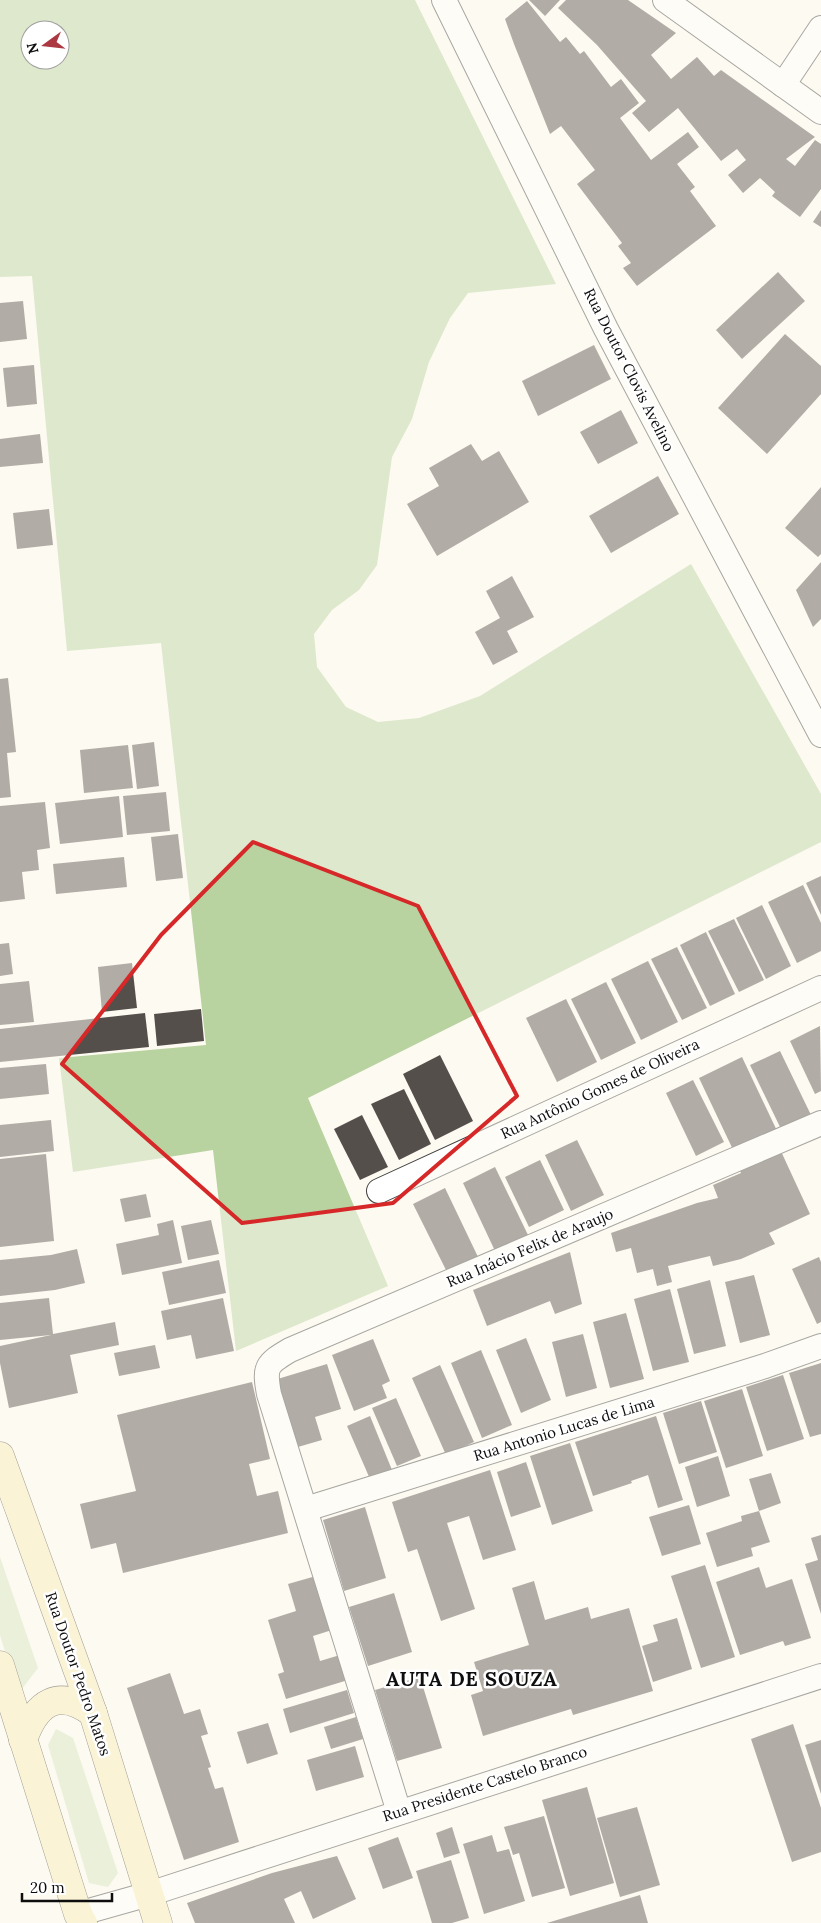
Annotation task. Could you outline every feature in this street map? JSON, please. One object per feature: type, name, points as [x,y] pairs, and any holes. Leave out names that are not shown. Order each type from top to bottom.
[{"type":"main road","name":"Rua Doutor Pedro Matos","points":[[0,1456],[93,1713],[158,1923]]},
{"type":"main road","points":[[0,1666],[81,1919]]},
{"type":"main road","points":[[23,1740],[30,1721],[40,1710],[52,1702],[76,1701],[93,1713]]},
{"type":"street","name":"Rua Doutor Clovis Avelino","points":[[444,0],[606,329],[821,735]]},
{"type":"street","points":[[665,0],[821,112]]},
{"type":"street","points":[[783,85],[821,28]]},
{"type":"street","name":"Rua Antônio Gomes de Oliveira","points":[[379,1191],[821,988]]},
{"type":"street","name":"Rua Inácio Felix de Araujo","points":[[306,1509],[270,1394],[267,1376],[268,1366],[274,1359],[290,1350],[821,1123]]},
{"type":"street","name":"Rua Antonio Lucas de Lima","points":[[306,1509],[766,1366],[821,1346]]},
{"type":"street","points":[[306,1509],[399,1812]]},
{"type":"street","name":"Rua Presidente Castelo Branco","points":[[148,1894],[821,1676]]},
{"type":"street","points":[[81,1919],[148,1894]]},
{"type":"highlighted area","points":[[253,842],[418,906],[517,1096],[393,1203],[242,1223],[62,1064],[161,935]]},
{"type":"green space","points":[[0,0],[415,0],[556,284],[468,293],[450,318],[429,362],[412,419],[392,457],[377,565],[359,590],[332,610],[314,634],[317,667],[346,707],[378,722],[419,718],[480,696],[691,564],[821,794],[821,842],[308,1098],[388,1286],[236,1351],[213,1150],[73,1172],[59,1058],[206,1045],[161,643],[67,651],[32,276],[0,277]]},
{"type":"green space","points":[[0,1557],[38,1668],[18,1694],[0,1635]]},
{"type":"green space","points":[[56,1729],[73,1738],[118,1873],[108,1887],[89,1883],[48,1745]]},
{"type":"building","points":[[529,0],[560,0],[545,16]]},
{"type":"building","points":[[566,0],[628,0],[676,33],[651,55],[671,79],[697,57],[714,76],[721,70],[815,137],[786,159],[795,166],[815,140],[821,144],[821,189],[800,217],[772,196],[775,192],[760,178],[743,193],[728,175],[746,160],[737,149],[721,161],[678,108],[649,132],[632,113],[646,101],[597,45],[558,8]]},
{"type":"building","points":[[527,1],[560,42],[566,37],[580,54],[584,51],[611,87],[621,79],[639,103],[620,118],[651,160],[688,132],[699,147],[677,164],[695,187],[690,191],[716,226],[637,286],[623,268],[631,263],[618,246],[622,243],[577,184],[595,170],[561,126],[550,134],[514,44],[505,19]]},
{"type":"building","points":[[821,210],[821,227],[813,222]]},
{"type":"building","points":[[778,272],[805,301],[742,359],[716,330]]},
{"type":"building","points":[[23,301],[27,339],[0,342],[0,303]]},
{"type":"building","points":[[785,334],[821,366],[821,394],[767,454],[718,408]]},
{"type":"building","points":[[594,345],[611,379],[538,416],[522,381]]},
{"type":"building","points":[[34,365],[37,404],[7,407],[3,368]]},
{"type":"building","points":[[621,410],[638,443],[598,464],[580,432]]},
{"type":"building","points":[[40,434],[43,463],[0,467],[0,439]]},
{"type":"building","points":[[471,444],[482,461],[499,451],[529,502],[437,556],[407,504],[439,486],[429,468]]},
{"type":"building","points":[[658,476],[679,514],[611,553],[589,516]]},
{"type":"building","points":[[821,487],[821,554],[818,557],[785,528]]},
{"type":"building","points":[[49,509],[53,545],[17,549],[13,513]]},
{"type":"building","points":[[821,562],[821,619],[813,627],[796,590]]},
{"type":"building","points":[[512,576],[534,617],[507,631],[518,652],[493,665],[475,632],[500,618],[486,591]]},
{"type":"building","points":[[8,678],[16,752],[7,753],[11,797],[0,798],[0,679]]},
{"type":"building","points":[[154,742],[159,786],[137,789],[132,745]]},
{"type":"building","points":[[128,745],[133,788],[84,793],[80,750]]},
{"type":"building","points":[[166,792],[170,831],[127,835],[123,796]]},
{"type":"building","points":[[119,796],[123,837],[60,844],[55,803]]},
{"type":"building","points":[[45,802],[50,848],[37,850],[39,870],[22,872],[25,899],[0,902],[0,806]]},
{"type":"building","points":[[178,834],[183,878],[156,881],[151,837]]},
{"type":"building","points":[[124,857],[127,887],[56,894],[53,864]]},
{"type":"building","points":[[821,876],[821,915],[806,883]]},
{"type":"building","points":[[803,885],[821,923],[821,951],[797,963],[768,902]]},
{"type":"building","points":[[762,905],[791,966],[766,979],[736,918]]},
{"type":"building","points":[[734,919],[764,980],[739,992],[708,931]]},
{"type":"building","points":[[706,932],[735,994],[710,1006],[680,945]]},
{"type":"building","points":[[9,943],[13,974],[0,976],[0,944]]},
{"type":"building","points":[[677,947],[707,1008],[682,1020],[651,959]]},
{"type":"building","points":[[648,961],[678,1022],[641,1040],[611,979]]},
{"type":"building","points":[[132,963],[137,1008],[102,1012],[98,967]]},
{"type":"building","points":[[29,981],[34,1022],[0,1025],[0,984]]},
{"type":"building","points":[[606,982],[636,1043],[601,1060],[571,999]]},
{"type":"building","points":[[566,999],[597,1062],[557,1082],[526,1018]]},
{"type":"building","points":[[201,1009],[204,1041],[157,1046],[154,1014]]},
{"type":"building","points":[[145,1013],[149,1047],[0,1062],[0,1029]]},
{"type":"building","points":[[820,1026],[821,1091],[815,1094],[790,1041]]},
{"type":"building","points":[[780,1051],[811,1115],[781,1129],[750,1065]]},
{"type":"building","points":[[440,1055],[473,1121],[435,1140],[403,1074]]},
{"type":"building","points":[[742,1057],[779,1135],[736,1156],[699,1078]]},
{"type":"building","points":[[46,1064],[49,1094],[0,1099],[0,1068]]},
{"type":"building","points":[[693,1080],[724,1142],[696,1156],[666,1093]]},
{"type":"building","points":[[404,1089],[431,1144],[399,1160],[371,1104]]},
{"type":"building","points":[[362,1115],[388,1167],[360,1180],[334,1129]]},
{"type":"building","points":[[51,1120],[54,1151],[0,1157],[0,1125]]},
{"type":"building","points":[[577,1140],[604,1195],[571,1211],[545,1155]]},
{"type":"building","points":[[779,1147],[810,1214],[769,1233],[775,1244],[741,1259],[713,1266],[710,1256],[668,1266],[672,1282],[657,1286],[653,1269],[637,1273],[631,1248],[616,1252],[611,1233],[697,1203],[718,1198],[713,1185],[741,1173],[738,1166]]},
{"type":"building","points":[[46,1154],[54,1241],[0,1247],[0,1159]]},
{"type":"building","points":[[540,1160],[564,1210],[529,1227],[505,1177]]},
{"type":"building","points":[[495,1167],[529,1237],[496,1253],[463,1183]]},
{"type":"building","points":[[445,1188],[479,1259],[448,1274],[413,1204]]},
{"type":"building","points":[[146,1194],[151,1217],[125,1222],[120,1199]]},
{"type":"building","points":[[173,1220],[182,1263],[122,1275],[116,1244],[159,1235],[157,1224]]},
{"type":"building","points":[[211,1220],[219,1254],[188,1260],[181,1226]]},
{"type":"building","points":[[77,1249],[85,1283],[55,1290],[0,1296],[0,1260],[51,1255]]},
{"type":"building","points":[[570,1252],[582,1304],[555,1314],[550,1301],[487,1326],[473,1290]]},
{"type":"building","points":[[819,1257],[821,1262],[821,1322],[817,1324],[792,1269]]},
{"type":"building","points":[[219,1260],[226,1293],[169,1305],[162,1272]]},
{"type":"building","points":[[754,1275],[770,1335],[740,1343],[725,1282]]},
{"type":"building","points":[[710,1280],[726,1346],[694,1354],[677,1289]]},
{"type":"building","points":[[670,1289],[689,1362],[653,1371],[634,1299]]},
{"type":"building","points":[[49,1298],[53,1334],[115,1322],[119,1345],[70,1355],[78,1393],[9,1408],[0,1363],[0,1346],[51,1335],[0,1340],[0,1303]]},
{"type":"building","points":[[223,1298],[234,1351],[196,1359],[191,1335],[167,1340],[161,1311]]},
{"type":"building","points":[[626,1313],[644,1379],[610,1388],[593,1322]]},
{"type":"building","points":[[583,1334],[597,1388],[566,1397],[552,1342]]},
{"type":"building","points":[[526,1338],[551,1400],[521,1413],[496,1350]]},
{"type":"building","points":[[373,1339],[390,1381],[382,1385],[387,1398],[354,1411],[332,1355]]},
{"type":"building","points":[[155,1345],[160,1368],[119,1376],[114,1353]]},
{"type":"building","points":[[481,1350],[512,1425],[482,1438],[451,1363]]},
{"type":"building","points":[[821,1363],[821,1434],[810,1437],[789,1373]]},
{"type":"building","points":[[327,1364],[341,1409],[315,1417],[322,1440],[291,1449],[271,1381]]},
{"type":"building","points":[[440,1365],[474,1442],[446,1455],[412,1378]]},
{"type":"building","points":[[783,1375],[804,1439],[767,1451],[746,1387]]},
{"type":"building","points":[[252,1382],[270,1459],[249,1464],[257,1496],[278,1491],[288,1533],[123,1573],[116,1543],[91,1549],[80,1504],[136,1491],[117,1415]]},
{"type":"building","points":[[742,1389],[763,1456],[726,1468],[704,1401]]},
{"type":"building","points":[[396,1398],[421,1456],[397,1466],[372,1408]]},
{"type":"building","points":[[701,1401],[717,1452],[679,1464],[663,1413]]},
{"type":"building","points":[[370,1416],[392,1470],[370,1479],[347,1426]]},
{"type":"building","points":[[656,1416],[683,1500],[658,1508],[648,1475],[631,1481],[632,1483],[593,1496],[575,1442]]},
{"type":"building","points":[[570,1443],[593,1511],[552,1525],[530,1456]]},
{"type":"building","points":[[718,1456],[730,1496],[697,1507],[685,1467]]},
{"type":"building","points":[[526,1462],[541,1507],[511,1517],[497,1472]]},
{"type":"building","points":[[490,1470],[516,1550],[483,1560],[469,1516],[447,1523],[475,1609],[441,1621],[417,1549],[408,1552],[392,1502]]},
{"type":"building","points":[[771,1473],[781,1503],[759,1511],[749,1479]]},
{"type":"building","points":[[689,1505],[701,1544],[662,1556],[649,1517]]},
{"type":"building","points":[[365,1507],[386,1578],[344,1591],[323,1520]]},
{"type":"building","points":[[759,1511],[770,1542],[751,1548],[753,1556],[717,1567],[706,1533],[742,1521],[741,1516]]},
{"type":"building","points":[[821,1535],[821,1614],[805,1564],[818,1560],[811,1538]]},
{"type":"building","points":[[705,1565],[735,1657],[701,1668],[671,1576]]},
{"type":"building","points":[[759,1567],[766,1588],[792,1579],[811,1638],[785,1646],[783,1641],[740,1655],[716,1582]]},
{"type":"building","points":[[316,1576],[332,1630],[313,1636],[320,1661],[340,1655],[348,1680],[286,1699],[278,1674],[284,1672],[268,1620],[296,1611],[288,1584]]},
{"type":"building","points":[[534,1581],[545,1620],[588,1607],[591,1619],[629,1608],[653,1691],[573,1715],[571,1709],[483,1736],[471,1695],[483,1691],[474,1662],[529,1645],[512,1588]]},
{"type":"building","points":[[394,1593],[412,1652],[368,1666],[349,1607]]},
{"type":"building","points":[[677,1618],[692,1669],[653,1682],[642,1646],[658,1641],[653,1625]]},
{"type":"building","points":[[170,1673],[184,1714],[200,1709],[208,1734],[201,1736],[211,1767],[208,1768],[215,1789],[223,1787],[239,1842],[184,1860],[127,1688]]},
{"type":"building","points":[[420,1677],[442,1748],[397,1761],[375,1690]]},
{"type":"building","points":[[347,1690],[354,1713],[290,1733],[283,1709]]},
{"type":"building","points":[[356,1717],[363,1739],[331,1749],[324,1727]]},
{"type":"building","points":[[268,1723],[278,1754],[247,1764],[237,1732]]},
{"type":"building","points":[[793,1724],[821,1808],[821,1852],[792,1862],[751,1739]]},
{"type":"building","points":[[821,1740],[821,1794],[805,1745]]},
{"type":"building","points":[[355,1746],[364,1777],[316,1791],[307,1760]]},
{"type":"building","points":[[587,1787],[614,1883],[570,1896],[542,1800]]},
{"type":"building","points":[[637,1807],[660,1885],[620,1897],[597,1818]]},
{"type":"building","points":[[544,1816],[565,1888],[532,1897],[519,1853],[513,1855],[504,1827]]},
{"type":"building","points":[[452,1827],[460,1853],[444,1858],[436,1833]]},
{"type":"building","points":[[492,1835],[497,1852],[509,1849],[525,1901],[484,1914],[463,1844]]},
{"type":"building","points":[[398,1837],[413,1878],[383,1889],[368,1848]]},
{"type":"building","points":[[337,1856],[356,1899],[313,1919],[301,1891],[284,1899],[295,1923],[195,1923],[187,1903],[272,1873]]},
{"type":"building","points":[[451,1860],[469,1918],[452,1923],[432,1923],[416,1871]]},
{"type":"building","points":[[640,1895],[648,1923],[547,1923]]},
{"type":"district","name":"AUTA DE SOUZA","points":[[472,1679]]}]
